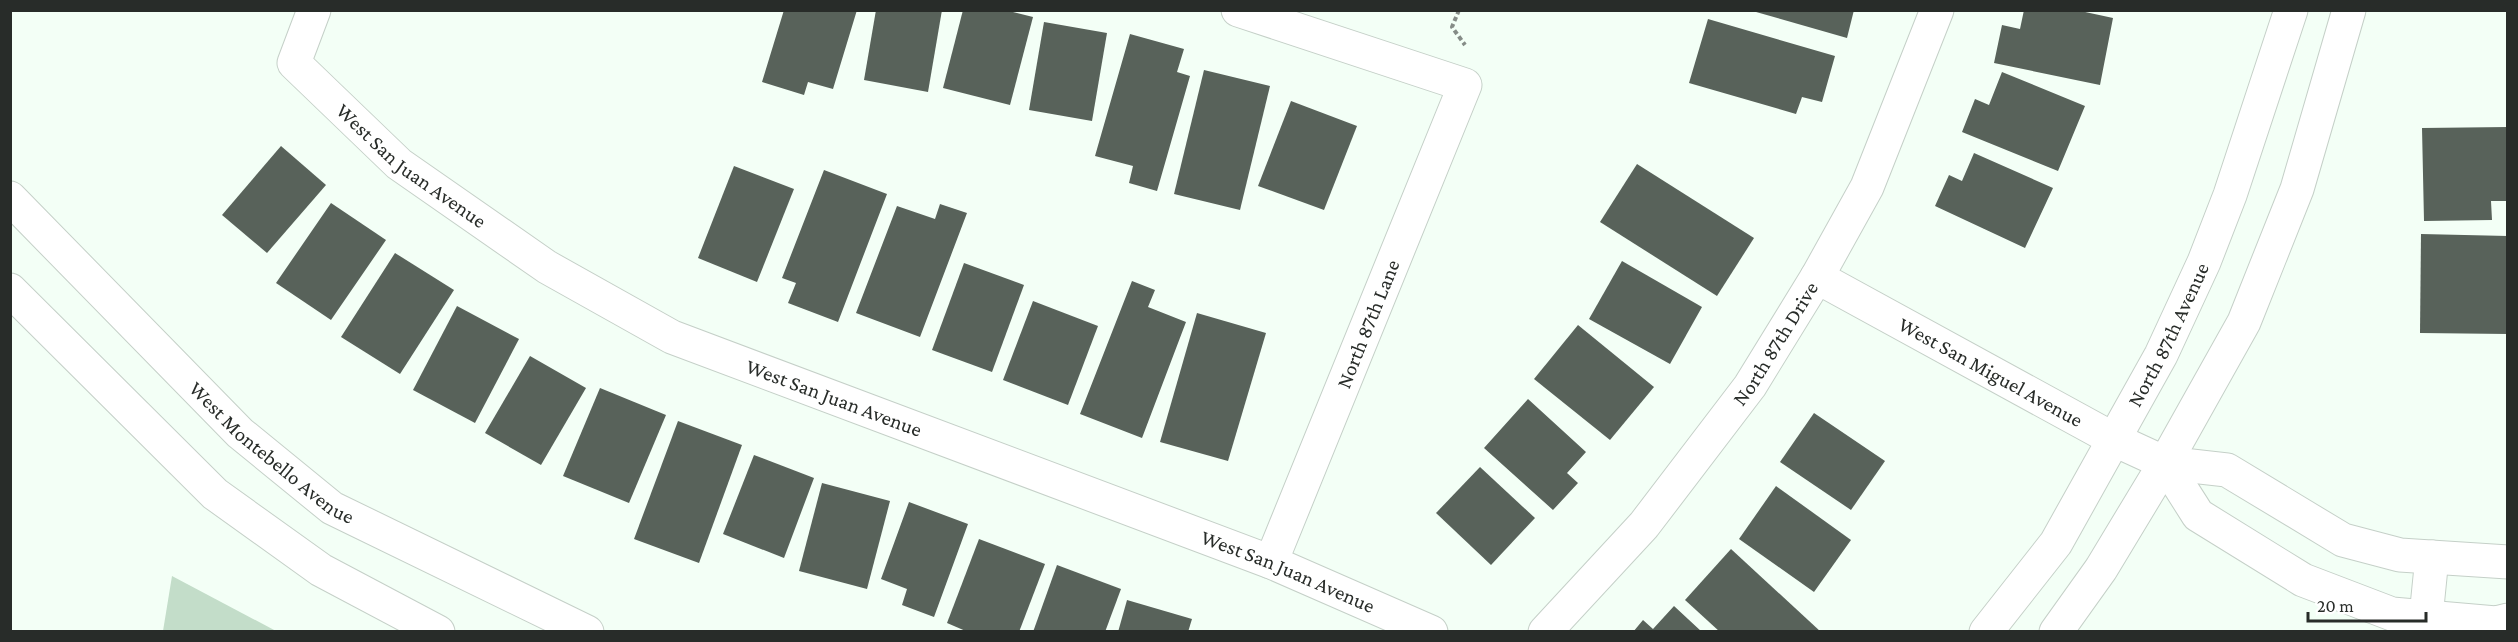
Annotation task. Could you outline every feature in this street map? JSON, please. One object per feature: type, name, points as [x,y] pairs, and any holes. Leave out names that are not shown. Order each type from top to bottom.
[{"type":"street","name":"West San Juan Avenue","points":[[314,10],[294,63],[399,164],[547,267],[672,337],[1271,562],[1431,632]]},
{"type":"street","name":"North 87th Lane","points":[[1238,10],[1465,85],[1271,562]]},
{"type":"street","name":"North 87th Drive","points":[[1545,632],[1644,525],[1750,386],[1817,277],[1867,187],[1937,10]]},
{"type":"street","name":"North 87th Avenue","points":[[1986,632],[2056,543],[2161,355],[2204,262],[2230,195],[2291,10]]},
{"type":"street","points":[[2056,632],[2101,569],[2165,463],[2244,322],[2297,189],[2349,10]]},
{"type":"street","name":"West Montebello Avenue","points":[[10,198],[240,433],[332,508],[587,632]]},
{"type":"street","name":"West San Miguel Avenue","points":[[1817,277],[2115,440],[2165,463],[2227,470],[2343,540],[2400,555],[2508,562]]},
{"type":"street","points":[[10,290],[215,494],[321,570],[438,632]]},
{"type":"street","points":[[2165,463],[2198,515],[2303,580],[2392,614],[2496,623],[2508,620]]},
{"type":"street","points":[[2426,617],[2432,557]]},
{"type":"green space","points":[[172,576],[276,631],[163,631]]},
{"type":"building","points":[[784,10],[857,10],[833,89],[808,82],[804,95],[762,82]]},
{"type":"building","points":[[876,10],[942,10],[928,92],[864,80]]},
{"type":"building","points":[[963,10],[1005,10],[1033,17],[1010,105],[943,88]]},
{"type":"building","points":[[1749,10],[1854,10],[1847,38]]},
{"type":"building","points":[[2024,10],[2076,10],[2113,18],[2100,85],[1994,63],[2002,25],[2020,29]]},
{"type":"building","points":[[1708,19],[1835,56],[1822,102],[1802,97],[1796,114],[1689,83]]},
{"type":"building","points":[[1044,22],[1107,33],[1092,121],[1029,110]]},
{"type":"building","points":[[1130,34],[1184,49],[1177,72],[1190,76],[1157,191],[1129,183],[1133,166],[1095,156]]},
{"type":"building","points":[[1204,70],[1270,86],[1240,210],[1174,194]]},
{"type":"building","points":[[2002,72],[2085,106],[2058,171],[1962,132],[1975,99],[1989,105]]},
{"type":"building","points":[[1291,101],[1357,126],[1324,210],[1258,186]]},
{"type":"building","points":[[2508,127],[2508,201],[2491,201],[2492,220],[2424,221],[2422,128]]},
{"type":"building","points":[[281,146],[326,185],[267,253],[222,215]]},
{"type":"building","points":[[1974,153],[2053,188],[2025,248],[1935,206],[1949,175],[1962,181]]},
{"type":"building","points":[[1637,164],[1754,238],[1717,296],[1600,222]]},
{"type":"building","points":[[734,166],[794,189],[757,282],[698,258]]},
{"type":"building","points":[[824,170],[887,194],[838,322],[788,303],[796,283],[782,278]]},
{"type":"building","points":[[331,203],[386,240],[331,320],[276,283]]},
{"type":"building","points":[[940,204],[967,213],[920,337],[856,313],[897,206],[935,219]]},
{"type":"building","points":[[2421,234],[2508,236],[2508,334],[2420,333]]},
{"type":"building","points":[[395,253],[454,290],[400,374],[341,337]]},
{"type":"building","points":[[1622,261],[1702,307],[1670,364],[1589,319]]},
{"type":"building","points":[[964,263],[1024,285],[992,372],[932,350]]},
{"type":"building","points":[[1132,281],[1155,290],[1148,307],[1186,322],[1142,438],[1080,414]]},
{"type":"building","points":[[1033,301],[1098,326],[1068,405],[1003,380]]},
{"type":"building","points":[[457,306],[519,339],[475,423],[413,390]]},
{"type":"building","points":[[1197,313],[1266,333],[1228,461],[1160,442]]},
{"type":"building","points":[[1578,325],[1654,387],[1610,440],[1534,379]]},
{"type":"building","points":[[530,356],[586,388],[541,465],[485,433]]},
{"type":"building","points":[[600,388],[666,415],[629,503],[563,476]]},
{"type":"building","points":[[1528,399],[1586,452],[1567,473],[1578,483],[1553,510],[1484,448]]},
{"type":"building","points":[[1814,413],[1885,461],[1851,510],[1780,462]]},
{"type":"building","points":[[678,421],[742,445],[699,563],[634,539]]},
{"type":"building","points":[[754,455],[814,478],[784,558],[723,534]]},
{"type":"building","points":[[1480,467],[1535,518],[1491,565],[1436,513]]},
{"type":"building","points":[[822,483],[890,501],[867,589],[799,571]]},
{"type":"building","points":[[1776,486],[1851,540],[1814,592],[1739,539]]},
{"type":"building","points":[[909,502],[968,524],[934,617],[902,605],[907,589],[881,579]]},
{"type":"building","points":[[979,539],[1045,564],[1019,632],[968,632],[947,623]]},
{"type":"building","points":[[1731,549],[1821,632],[1720,632],[1685,600]]},
{"type":"building","points":[[1057,565],[1121,589],[1105,632],[1033,632]]},
{"type":"building","points":[[1127,600],[1192,619],[1188,632],[1118,632]]},
{"type":"building","points":[[1674,606],[1702,632],[1633,632],[1643,620],[1653,629]]}]
